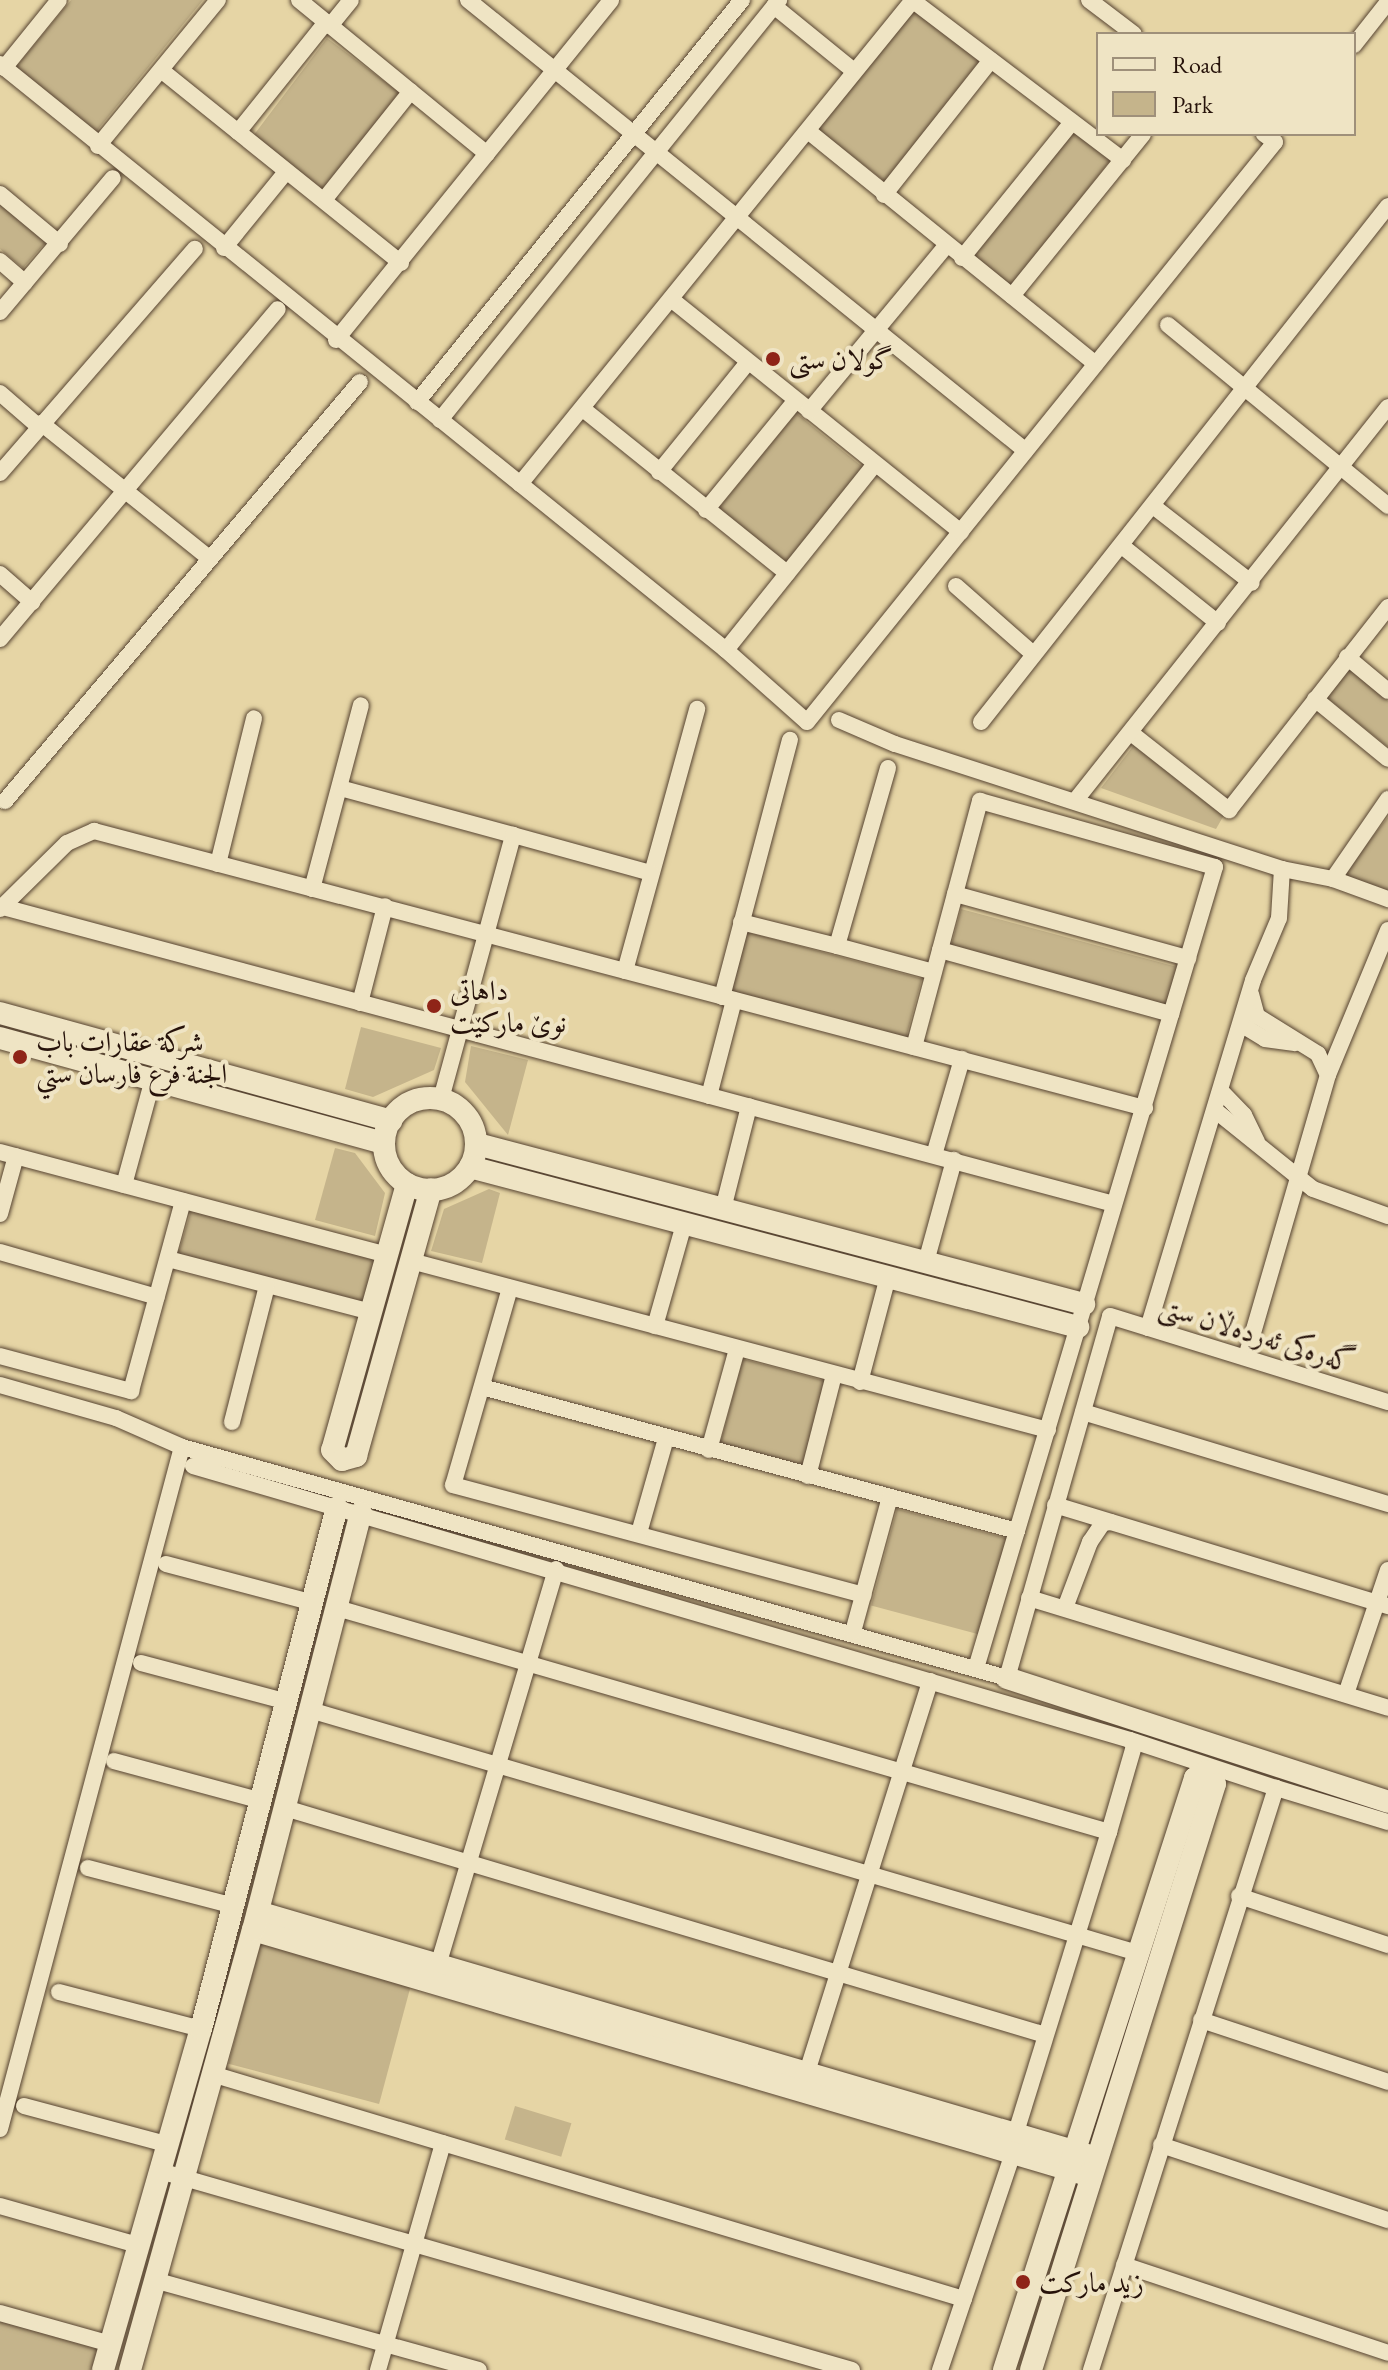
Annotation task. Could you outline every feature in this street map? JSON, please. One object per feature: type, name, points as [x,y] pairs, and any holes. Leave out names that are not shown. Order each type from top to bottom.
[{"type":"street","points":[[59,0],[2,66],[336,340],[726,650],[807,722],[1275,142],[1267,136]]},
{"type":"street","points":[[98,146],[218,0]]},
{"type":"street","points":[[299,0],[487,154]]},
{"type":"street","points":[[238,132],[351,0]]},
{"type":"street","points":[[468,0],[1026,451]]},
{"type":"street","points":[[336,340],[611,0]]},
{"type":"street","points":[[417,402],[636,136],[742,0]]},
{"type":"street","points":[[520,484],[912,0],[1123,160]]},
{"type":"street","points":[[1089,0],[1131,32]]},
{"type":"street","points":[[1356,42],[1388,2]]},
{"type":"street","points":[[440,420],[776,3],[854,71]]},
{"type":"street","points":[[884,195],[991,60]]},
{"type":"street","points":[[161,70],[401,263]]},
{"type":"street","points":[[324,200],[411,91]]},
{"type":"street","points":[[962,258],[1072,122]]},
{"type":"street","points":[[808,131],[946,246],[1096,364]]},
{"type":"street","points":[[1012,296],[1141,136]]},
{"type":"street","points":[[224,248],[286,172]]},
{"type":"street","points":[[0,312],[113,178]]},
{"type":"street","points":[[0,194],[60,244]]},
{"type":"street","points":[[981,722],[1388,206]]},
{"type":"street","points":[[706,510],[802,405],[877,331],[946,246]]},
{"type":"street","points":[[0,473],[195,249]]},
{"type":"street","points":[[0,261],[25,283]]},
{"type":"street","points":[[671,299],[961,532]]},
{"type":"street","points":[[0,639],[278,309]]},
{"type":"street","points":[[1168,325],[1388,506]]},
{"type":"street","points":[[659,472],[748,362]]},
{"type":"street","points":[[5,801],[360,382]]},
{"type":"street","points":[[0,393],[209,558]]},
{"type":"street","points":[[1075,801],[1252,583],[1388,407]]},
{"type":"street","points":[[583,409],[787,573]]},
{"type":"street","points":[[726,650],[875,464]]},
{"type":"street","points":[[1153,506],[1252,583]]},
{"type":"street","points":[[1122,546],[1218,623]]},
{"type":"street","points":[[0,574],[32,602]]},
{"type":"street","points":[[956,586],[1033,654]]},
{"type":"street","points":[[1131,733],[1229,810],[1388,607]]},
{"type":"street","points":[[1347,657],[1388,691]]},
{"type":"street","points":[[1315,699],[1388,759]]},
{"type":"street","points":[[312,889],[361,705]]},
{"type":"street","points":[[625,971],[697,709]]},
{"type":"street","points":[[218,864],[254,718]]},
{"type":"street","points":[[839,720],[895,744],[1282,869],[1333,879],[1388,899]]},
{"type":"street","points":[[709,1096],[741,922],[790,740]]},
{"type":"street","points":[[837,946],[888,768]]},
{"type":"street","points":[[340,788],[651,873]]},
{"type":"street","points":[[1333,879],[1388,799]]},
{"type":"street","points":[[914,1047],[980,801],[1215,867],[976,1668]]},
{"type":"street","points":[[2,908],[82,832],[94,831],[1145,1108]]},
{"type":"street","points":[[441,1099],[513,835]]},
{"type":"street","points":[[1148,1328],[1251,989],[1283,903],[1282,869]]},
{"type":"street","points":[[955,894],[1188,958]]},
{"type":"street","points":[[360,1003],[385,906]]},
{"type":"street","points":[[2,908],[1114,1204]]},
{"type":"street","points":[[741,922],[934,972]]},
{"type":"street","points":[[1246,1357],[1328,1075],[1388,930]]},
{"type":"street","points":[[940,950],[1171,1014]]},
{"type":"street","points":[[1251,989],[1257,1016],[1318,1054],[1328,1075]]},
{"type":"street","points":[[0,1013],[391,1121]]},
{"type":"street","points":[[1243,1018],[1247,1028],[1265,1039],[1297,1043]]},
{"type":"street","points":[[0,1038],[384,1143]]},
{"type":"street","points":[[934,1155],[962,1059]]},
{"type":"street","points":[[124,1185],[153,1079]]},
{"type":"street","points":[[1221,1091],[1244,1115],[1258,1143]]},
{"type":"street","points":[[441,1099],[469,1120],[477,1144],[470,1167],[457,1180],[431,1189],[407,1184],[388,1162],[384,1143],[391,1121],[407,1104],[441,1099]]},
{"type":"street","points":[[723,1209],[749,1106]]},
{"type":"street","points":[[1216,1111],[1295,1170],[1297,1177],[1313,1189],[1383,1211]]},
{"type":"street","points":[[477,1144],[1084,1304]]},
{"type":"street","points":[[0,1214],[8,1154],[387,1255]]},
{"type":"street","points":[[926,1262],[954,1160]]},
{"type":"street","points":[[470,1167],[1078,1327]]},
{"type":"street","points":[[407,1184],[332,1450],[347,1461],[356,1456],[431,1189]]},
{"type":"street","points":[[0,1356],[131,1391],[183,1201]]},
{"type":"street","points":[[655,1326],[684,1224]]},
{"type":"street","points":[[0,1252],[157,1297]]},
{"type":"street","points":[[168,1259],[371,1312]]},
{"type":"street","points":[[411,1261],[1048,1430]]},
{"type":"street","points":[[860,1382],[888,1277]]},
{"type":"street","points":[[232,1422],[267,1286]]},
{"type":"street","points":[[510,1288],[453,1485],[864,1595]]},
{"type":"street","name":"گەرەکی ئەردەڵان ستی","points":[[1083,1412],[1110,1316],[1388,1402]]},
{"type":"street","points":[[709,1450],[737,1349]]},
{"type":"street","points":[[808,1476],[834,1375]]},
{"type":"street","points":[[0,1385],[116,1418],[182,1447],[976,1668],[1388,1802]]},
{"type":"street","points":[[482,1387],[1017,1531]]},
{"type":"street","points":[[1007,1678],[1083,1412],[1388,1504]]},
{"type":"street","points":[[639,1533],[666,1438]]},
{"type":"street","points":[[0,2129],[182,1447]]},
{"type":"street","points":[[193,1466],[556,1569],[1130,1740],[1388,1822]]},
{"type":"street","points":[[853,1632],[890,1497]]},
{"type":"street","points":[[1055,1505],[1383,1604]]},
{"type":"street","points":[[103,2370],[201,2029],[276,1751],[337,1507]]},
{"type":"street","points":[[130,2370],[256,1921],[361,1513]]},
{"type":"street","points":[[1065,1608],[1090,1542],[1103,1523],[1111,1522]]},
{"type":"street","points":[[166,1564],[314,1603]]},
{"type":"street","points":[[439,1962],[556,1569]]},
{"type":"street","points":[[1346,1694],[1383,1604],[1388,1570]]},
{"type":"street","points":[[1029,1598],[1388,1708]]},
{"type":"street","points":[[337,1608],[901,1775],[1109,1832]]},
{"type":"street","points":[[141,1663],[288,1702]]},
{"type":"street","points":[[807,2072],[930,1681]]},
{"type":"street","points":[[310,1710],[1138,1953]]},
{"type":"street","points":[[940,2370],[1014,2144],[1042,2034],[1109,1832],[1134,1746],[1130,1740]]},
{"type":"street","points":[[276,1751],[298,1756]]},
{"type":"street","points":[[114,1761],[262,1801]]},
{"type":"street","points":[[1004,2370],[1082,2164],[1215,1784],[1207,1771],[1199,1770],[1195,1778],[1138,1953],[1082,2164],[1031,2370]]},
{"type":"street","points":[[1091,2370],[1239,1896],[1276,1788]]},
{"type":"street","points":[[285,1808],[1042,2034]]},
{"type":"street","points":[[88,1868],[234,1906]]},
{"type":"street","points":[[1239,1896],[1388,1945]]},
{"type":"street","points":[[256,1921],[439,1962],[600,2019],[807,2072],[1014,2144]]},
{"type":"street","points":[[256,1921],[600,2019],[1082,2164]]},
{"type":"street","points":[[59,1992],[201,2029]]},
{"type":"street","points":[[1201,2020],[1388,2082]]},
{"type":"street","points":[[212,2074],[964,2299]]},
{"type":"street","points":[[24,2106],[166,2144]]},
{"type":"street","points":[[378,2370],[443,2143]]},
{"type":"street","points":[[1161,2145],[1388,2220]]},
{"type":"street","points":[[160,2171],[852,2370]]},
{"type":"street","points":[[0,2206],[138,2245]]},
{"type":"street","points":[[1124,2265],[1388,2353]]},
{"type":"street","points":[[154,2280],[479,2370]]},
{"type":"street","points":[[0,2313],[111,2344]]},
{"type":"green space","points":[[71,0],[203,0],[95,133],[16,67]]},
{"type":"green space","points":[[913,8],[980,60],[885,182],[818,129]]},
{"type":"green space","points":[[327,38],[399,92],[325,190],[253,136]]},
{"type":"green space","points":[[1073,130],[1111,160],[1010,288],[973,258]]},
{"type":"green space","points":[[0,203],[46,242],[23,268],[0,249]]},
{"type":"green space","points":[[796,413],[864,468],[786,565],[718,509]]},
{"type":"green space","points":[[1349,669],[1388,701],[1388,747],[1326,697]]},
{"type":"green space","points":[[1134,745],[1224,815],[1216,829],[1101,788]]},
{"type":"green space","points":[[1388,817],[1388,898],[1337,882]]},
{"type":"green space","points":[[961,909],[1177,967],[1167,1007],[950,949]]},
{"type":"green space","points":[[747,932],[922,979],[906,1038],[731,991]]},
{"type":"green space","points":[[361,1027],[441,1048],[434,1070],[373,1097],[345,1089]]},
{"type":"green space","points":[[471,1046],[528,1060],[508,1135],[465,1082]]},
{"type":"green space","points":[[335,1148],[355,1153],[385,1193],[375,1236],[315,1220]]},
{"type":"green space","points":[[489,1189],[500,1193],[482,1263],[431,1251],[444,1209]]},
{"type":"green space","points":[[191,1211],[372,1258],[375,1261],[364,1303],[178,1254]]},
{"type":"green space","points":[[743,1359],[825,1381],[802,1466],[720,1444]]},
{"type":"green space","points":[[897,1509],[1006,1538],[980,1635],[871,1606]]},
{"type":"green space","points":[[261,1942],[412,1982],[379,2104],[228,2064]]},
{"type":"green space","points":[[515,2106],[571,2123],[561,2157],[505,2139]]},
{"type":"green space","points":[[0,2321],[97,2348],[94,2370],[0,2370]]},
{"type":"place","name":"گولان ستی","points":[[773,359]]},
{"type":"place","name":"داهاتی نوێ مارکێت","points":[[434,1006]]},
{"type":"place","name":"شرکة عقارات باب الجنة فرع فارسان ستي","points":[[20,1057]]},
{"type":"place","name":"زيد ماركت","points":[[1023,2282]]}]
